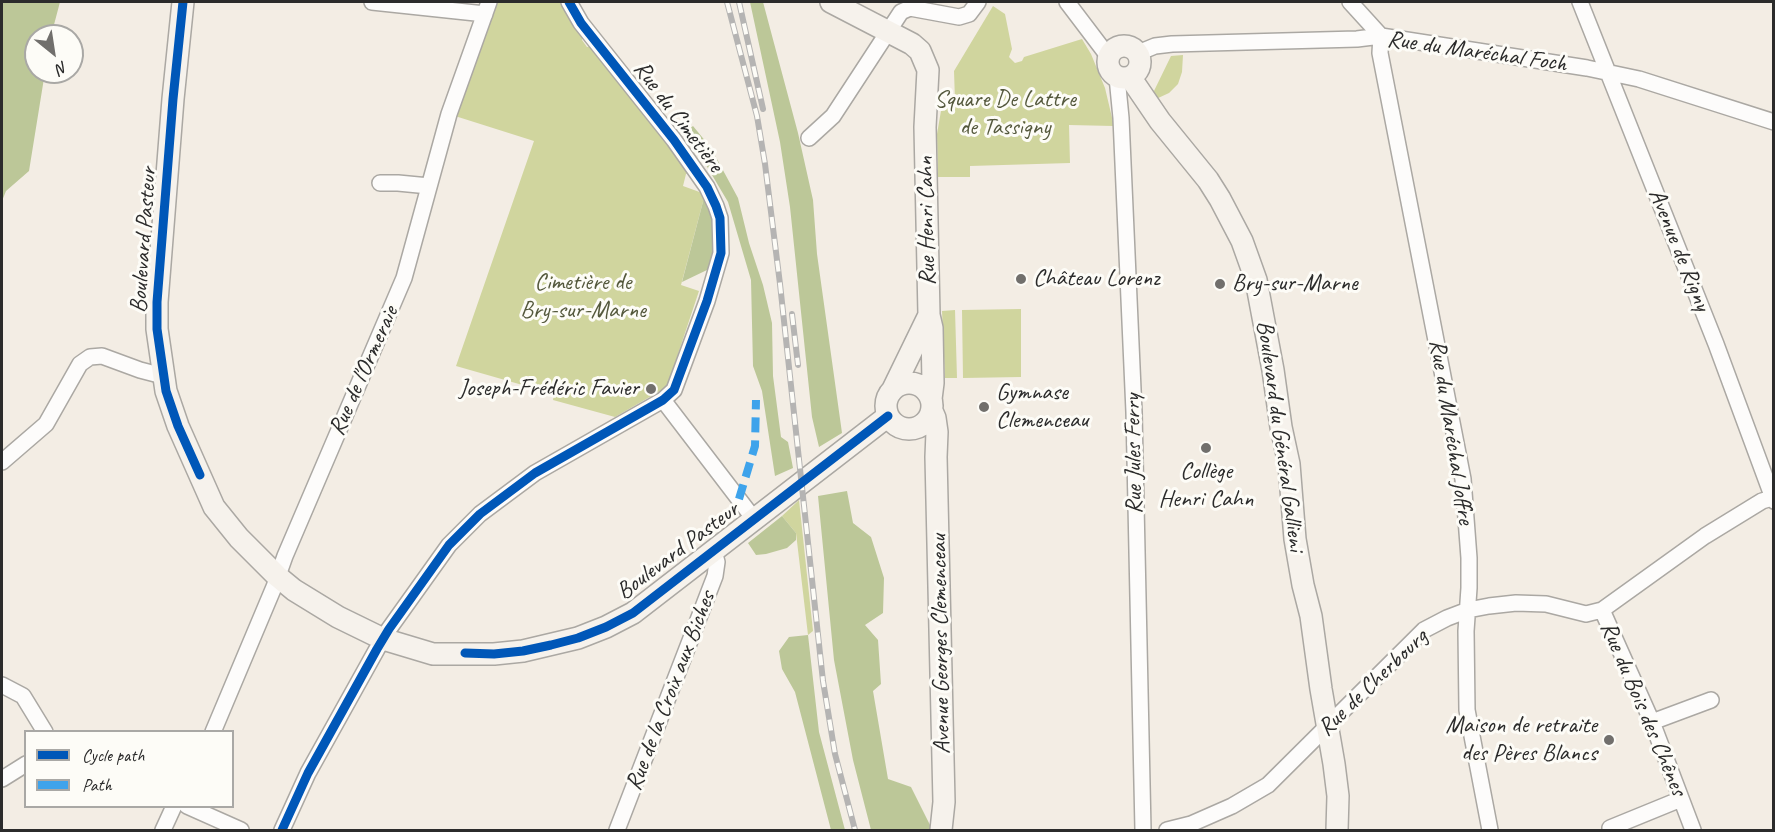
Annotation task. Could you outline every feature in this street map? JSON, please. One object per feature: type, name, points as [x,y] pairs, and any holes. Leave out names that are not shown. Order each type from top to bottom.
[{"type":"main road","name":"Boulevard Pasteur","points":[[183,2],[157,302],[157,329],[166,391],[178,426],[214,507],[238,538],[279,571],[294,590],[338,617],[433,654],[494,654],[523,651],[569,640],[606,627],[642,606],[888,416]]},
{"type":"main road","name":"Rue Henri Cahn","points":[[831,2],[912,44],[920,51],[928,70],[925,127],[929,315]]},
{"type":"main road","points":[[1120,46],[1130,47],[1138,53],[1140,64],[1135,74],[1124,77],[1113,75],[1108,66],[1108,56],[1111,51],[1120,46]]},
{"type":"main road","name":"Boulevard du Général Gallieni","points":[[1124,77],[1208,180],[1237,231],[1256,280],[1288,458],[1295,539],[1311,616],[1328,726],[1338,796],[1337,831]]},
{"type":"main road","points":[[893,389],[900,385],[915,384],[928,392],[931,405],[925,423],[914,429],[898,427],[888,416],[886,401],[929,315]]},
{"type":"main road","name":"Avenue Georges Clemenceau","points":[[929,315],[932,328],[931,405],[937,432],[944,802],[941,831]]},
{"type":"main road","points":[[914,429],[926,438],[936,457]]},
{"type":"street","points":[[372,2],[487,8]]},
{"type":"street","name":"Rue du Cimetière","points":[[569,2],[581,23],[681,150],[706,187],[720,218],[720,253],[716,274],[674,390],[663,400]]},
{"type":"street","points":[[809,138],[833,116],[901,12],[922,6],[963,17],[969,14],[978,2]]},
{"type":"street","points":[[1067,2],[1108,56]]},
{"type":"street","points":[[1350,2],[1381,36]]},
{"type":"street","name":"Avenue de Rigny","points":[[1580,2],[1716,344],[1773,499]]},
{"type":"street","name":"Rue de l'Ormeraie","points":[[214,730],[404,278],[449,114],[487,8]]},
{"type":"street","name":"Rue du Maréchal Foch","points":[[1138,53],[1155,46],[1172,44],[1357,39],[1381,36],[1608,72],[1639,79],[1773,122]]},
{"type":"street","name":"Rue du Maréchal Joffre","points":[[1381,36],[1380,53],[1463,478],[1468,548],[1467,710],[1490,831]]},
{"type":"street","name":"Rue Jules Ferry","points":[[1124,77],[1121,129],[1134,412],[1143,831]]},
{"type":"street","points":[[380,183],[429,186]]},
{"type":"street","points":[[2,462],[46,424],[80,364],[90,357],[102,356],[163,376]]},
{"type":"street","points":[[282,831],[308,773],[386,634],[449,544],[480,514],[546,465],[663,400],[754,519]]},
{"type":"street","name":"Rue du Bois des Chênes","points":[[1693,831],[1652,722],[1602,610],[1705,536],[1762,501],[1773,499]]},
{"type":"street","name":"Rue de la Croix aux Biches","points":[[617,831],[715,576],[717,562],[714,551]]},
{"type":"street","name":"Rue de Cherbourg","points":[[1167,831],[1191,824],[1232,806],[1268,785],[1424,630],[1447,618],[1468,610],[1516,603],[1546,604],[1586,614],[1602,610]]},
{"type":"street","points":[[2,685],[23,696],[44,730]]},
{"type":"street","points":[[1652,722],[1711,700]]},
{"type":"street","points":[[2,779],[24,765]]},
{"type":"street","points":[[1610,828],[1681,799]]},
{"type":"street","points":[[163,831],[174,808]]},
{"type":"street","points":[[189,808],[241,831]]},
{"type":"green space","points":[[2,2],[60,2],[54,24],[24,24],[24,84],[43,84],[29,171],[6,191],[2,201]]},
{"type":"green space","name":"Cimetière de Bry-sur-Marne","points":[[498,2],[564,2],[587,47],[591,46],[691,171],[686,174],[683,186],[705,194],[681,285],[699,291],[667,387],[615,417],[553,400],[554,394],[456,366],[534,141],[455,116]]},
{"type":"green space","points":[[750,2],[763,2],[798,133],[813,200],[817,254],[842,433],[819,447],[812,417],[790,207],[780,142]]},
{"type":"green space","name":"Square De Lattre de Tassigny","points":[[993,6],[1005,14],[1012,49],[1009,57],[1015,63],[1022,61],[1024,57],[1082,39],[1105,88],[1114,126],[1069,125],[1070,163],[970,166],[970,177],[938,177],[937,134],[942,105],[955,101],[954,71]]},
{"type":"green space","points":[[1183,55],[1182,72],[1178,84],[1169,93],[1156,99],[1153,93],[1171,56]]},
{"type":"green space","points":[[693,126],[711,148],[738,198],[772,323],[773,376],[781,437],[788,442],[793,468],[775,476],[762,391],[753,366],[751,280],[728,202],[699,153],[683,134]]},
{"type":"green space","points":[[705,194],[716,212],[717,268],[707,270],[682,282]]},
{"type":"green space","points":[[1021,309],[1021,377],[963,378],[962,310]]},
{"type":"green space","points":[[955,310],[957,378],[945,378],[942,311]]},
{"type":"green space","points":[[847,491],[853,523],[871,537],[884,578],[883,613],[865,625],[878,640],[881,684],[873,691],[888,779],[911,787],[931,827],[930,830],[871,830],[853,760],[834,660],[818,496]]},
{"type":"green space","points":[[799,500],[813,631],[808,635],[796,533],[782,516]]},
{"type":"green space","points":[[782,516],[796,533],[796,540],[787,548],[756,555],[748,543]]},
{"type":"green space","points":[[808,635],[819,732],[845,830],[831,830],[795,692],[782,669],[779,651],[789,637]]},
{"type":"railway","points":[[727,2],[757,116],[765,164],[823,681],[835,754],[855,830]]},
{"type":"railway","points":[[739,2],[763,109]]},
{"type":"railway","points":[[792,314],[798,365]]},
{"type":"marked path","points":[[739,499],[755,446],[756,400]]},
{"type":"cycle path","points":[[183,2],[173,99],[157,302],[157,329],[166,391],[178,426],[200,475]]},
{"type":"cycle path","points":[[282,830],[308,773],[377,649],[449,545],[480,514],[535,473],[663,400],[674,390],[707,301],[721,253],[720,218],[716,206],[707,187],[674,140],[581,23],[569,2]]},
{"type":"cycle path","points":[[465,653],[494,654],[551,645],[578,638],[633,613],[888,416]]},
{"type":"place","name":"Château Lorenz","points":[[1021,279]]},
{"type":"place","name":"Bry-sur-Marne","points":[[1220,284]]},
{"type":"place","name":"Joseph-Frédéric Favier","points":[[651,389]]},
{"type":"place","name":"Gymnase Clemenceau","points":[[984,407]]},
{"type":"place","name":"Collège Henri Cahn","points":[[1206,448]]},
{"type":"place","name":"Maison de retraite des Pères Blancs","points":[[1609,740]]}]
